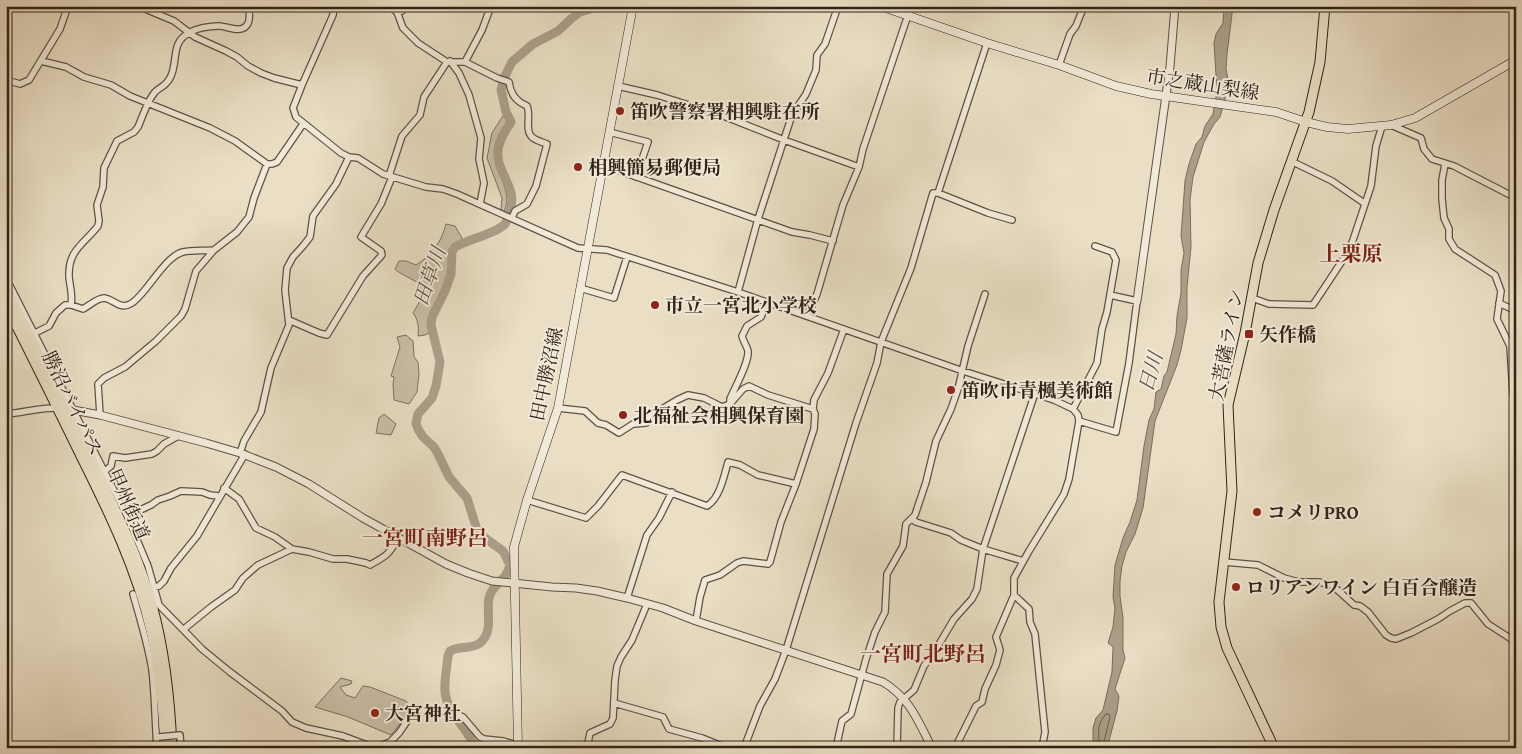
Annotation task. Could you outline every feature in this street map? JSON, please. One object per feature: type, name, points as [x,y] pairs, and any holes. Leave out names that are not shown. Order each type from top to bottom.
[{"type":"highway","name":"大菩薩ライン","points":[[1274,748],[1223,637],[1219,607],[1232,491],[1228,405],[1252,298],[1258,262],[1291,161],[1306,122],[1320,62],[1325,6]]},
{"type":"highway","name":"甲州街道","points":[[6,289],[32,334],[65,408],[122,523],[141,572],[152,603],[163,652],[168,685],[172,748]]},
{"type":"highway","name":"勝沼バイパス","points":[[6,305],[65,408],[118,533],[144,602],[152,632],[158,667],[163,705],[165,748]]},
{"type":"main road","name":"田中勝沼線","points":[[517,747],[514,553],[528,500],[558,408],[633,6]]},
{"type":"main road","name":"市之蔵山梨線","points":[[880,6],[987,43],[1059,65],[1116,86],[1151,94],[1276,112],[1306,122],[1348,130],[1391,126],[1408,121],[1424,114],[1516,60]]},
{"type":"street","points":[[6,80],[20,84],[29,80],[60,29],[68,6]]},
{"type":"street","points":[[138,6],[174,21],[188,33],[237,57],[261,73],[302,85]]},
{"type":"street","points":[[71,305],[72,296],[69,277],[71,261],[76,250],[98,226],[97,205],[103,187],[104,168],[117,141],[134,132],[155,92],[165,86],[170,78],[175,64],[177,44],[182,37],[188,33],[217,26],[238,30],[243,29],[249,21],[249,6]]},
{"type":"street","points":[[334,6],[333,15],[293,108],[296,117],[303,124],[350,158],[358,158],[383,174],[450,192],[578,248],[607,250],[738,292],[963,371],[1035,394],[1073,409],[1078,415],[1079,421],[1070,479],[1064,494],[1014,578],[1014,595],[996,637],[1000,650],[996,665],[985,689],[982,702],[976,706],[957,748]]},
{"type":"street","points":[[389,6],[397,12],[403,28],[418,43],[449,62],[460,73],[469,95],[481,138],[479,159],[484,183],[480,204]]},
{"type":"street","points":[[397,12],[407,6]]},
{"type":"street","points":[[465,62],[482,30],[491,6]]},
{"type":"street","points":[[807,316],[817,294],[843,205],[858,167],[911,6]]},
{"type":"street","points":[[1059,65],[1070,34],[1076,26],[1084,6]]},
{"type":"street","points":[[1079,421],[1116,432],[1129,363],[1166,95],[1175,6]]},
{"type":"street","points":[[738,292],[758,219],[792,115],[806,94],[816,70],[817,55],[825,44],[836,12]]},
{"type":"street","points":[[938,193],[987,43]]},
{"type":"street","points":[[41,61],[111,85],[130,96],[210,128],[235,141],[267,164],[277,162],[303,124]]},
{"type":"street","points":[[449,62],[465,62],[509,82],[514,98],[527,106],[530,134],[532,137],[547,144],[536,186],[527,204],[516,211],[511,218]]},
{"type":"street","points":[[289,320],[327,335],[362,276],[382,254],[381,251],[361,237],[381,204],[402,136],[420,115],[424,97],[449,62]]},
{"type":"street","points":[[618,86],[658,95],[721,115],[858,167]]},
{"type":"street","points":[[1252,298],[1269,304],[1313,305],[1350,246],[1357,229],[1364,202],[1371,186],[1376,146],[1382,126]]},
{"type":"street","points":[[1391,126],[1421,138],[1428,155],[1432,158],[1460,168],[1516,198]]},
{"type":"street","points":[[609,132],[648,142],[636,177]]},
{"type":"street","points":[[153,588],[159,586],[164,581],[171,568],[197,536],[243,454],[244,441],[261,412],[270,368],[289,325],[285,290],[287,268],[293,257],[310,237],[313,216],[336,184],[350,158]]},
{"type":"street","points":[[1291,161],[1332,181],[1364,202]]},
{"type":"street","points":[[100,415],[98,384],[104,378],[125,367],[156,341],[181,316],[185,309],[196,271],[214,250],[237,232],[249,217],[267,164]]},
{"type":"street","points":[[1445,164],[1442,180],[1442,199],[1449,238],[1455,249],[1494,275],[1501,291],[1497,319],[1510,346],[1514,394],[1516,398]]},
{"type":"street","points":[[603,165],[792,232],[834,241]]},
{"type":"street","points":[[744,748],[760,706],[775,679],[786,650],[856,423],[877,363],[881,342],[911,268],[933,193],[938,193],[988,213],[1012,220]]},
{"type":"street","points":[[1073,409],[1097,363],[1116,260],[1112,252],[1095,246]]},
{"type":"street","points":[[6,278],[32,334],[48,326],[56,313],[65,305],[83,309],[105,298],[119,306],[132,303],[177,254],[214,250]]},
{"type":"street","points":[[580,288],[614,298],[627,257]]},
{"type":"street","points":[[836,748],[842,721],[851,714],[875,632],[885,612],[887,574],[902,546],[906,524],[915,515],[926,482],[936,441],[951,409],[963,371],[968,346],[985,294]]},
{"type":"street","points":[[1110,295],[1137,301]]},
{"type":"street","points":[[730,404],[730,399],[748,352],[742,336],[747,326],[761,317],[767,302]]},
{"type":"street","points":[[1499,304],[1516,311]]},
{"type":"street","points":[[696,621],[705,580],[720,575],[737,563],[768,564],[770,562],[781,522],[814,429],[814,400],[828,373],[844,329]]},
{"type":"street","points":[[558,408],[585,411],[598,423],[606,425],[619,433],[633,424],[646,423],[652,415],[688,395],[704,398],[722,408],[730,404],[743,389],[749,386],[768,395],[813,410]]},
{"type":"street","points":[[897,748],[898,708],[900,702],[914,690],[924,666],[954,619],[972,600],[977,589],[983,549],[1035,394]]},
{"type":"street","points":[[6,414],[23,413],[50,407],[65,408],[100,415],[243,454],[276,467],[309,484],[363,518],[456,569],[492,581],[583,589],[627,598],[663,608],[696,621],[863,675],[893,688],[904,699],[932,748]]},
{"type":"street","points":[[65,408],[105,471],[127,516],[148,566],[159,605],[202,649],[282,711],[292,722],[306,728],[343,736],[375,748],[395,738],[416,708]]},
{"type":"street","points":[[105,471],[111,466],[113,456],[125,458],[152,454],[178,436]]},
{"type":"street","points":[[528,500],[586,518],[622,475],[707,506],[712,503],[722,484],[728,462],[740,465],[758,475],[796,484]]},
{"type":"street","points":[[224,488],[239,499],[256,528],[275,537],[292,549],[333,559],[347,559],[366,563],[370,566],[385,557],[391,551],[398,538]]},
{"type":"street","points":[[127,516],[181,490],[219,496]]},
{"type":"street","points":[[627,598],[647,535],[672,492]]},
{"type":"street","points":[[912,519],[951,533],[961,540],[983,549],[1023,561]]},
{"type":"street","points":[[184,629],[235,590],[243,578],[258,565],[292,549]]},
{"type":"street","points":[[1224,562],[1258,564],[1284,578],[1299,582],[1319,582],[1332,585],[1338,588],[1354,605],[1360,606],[1368,612],[1386,635],[1391,638],[1396,639],[1411,633],[1450,611],[1471,603],[1488,624],[1516,642]]},
{"type":"street","points":[[132,594],[143,627],[152,668],[158,737],[157,748]]},
{"type":"street","points":[[1014,595],[1029,609],[1030,622],[1035,634],[1045,732],[1042,748]]},
{"type":"street","points":[[587,748],[590,733],[610,724],[613,718],[614,680],[617,666],[632,640],[647,604]]},
{"type":"street","points":[[614,702],[663,717],[669,729],[702,738],[727,748]]},
{"type":"street","points":[[448,714],[459,715],[484,739],[503,741],[517,747],[527,748]]},
{"type":"street","points":[[158,737],[180,735],[181,748]]},
{"type":"shaded area","points":[[503,116],[506,116],[507,123],[498,140],[496,160],[507,200],[503,213],[501,209],[502,198],[487,158],[492,133]]},
{"type":"shaded area","points":[[446,224],[455,226],[462,238],[460,243],[454,245],[450,255],[443,291],[429,321],[429,333],[418,336],[418,324],[413,313],[420,301],[420,284],[395,269],[399,261],[406,261],[416,265],[427,257],[439,243]]},
{"type":"shaded area","points":[[406,335],[413,341],[414,357],[418,362],[419,374],[417,392],[409,404],[394,400],[394,377],[391,376],[400,347],[397,337]]},
{"type":"shaded area","points":[[384,414],[396,424],[391,435],[376,433],[379,418]]},
{"type":"shaded area","points":[[341,678],[352,681],[351,684],[340,687],[346,695],[355,698],[363,686],[370,687],[406,701],[409,706],[408,714],[391,735],[348,717],[315,707]]},
{"type":"water","points":[[1224,6],[1233,6],[1227,54],[1226,69],[1228,79],[1220,117],[1204,142],[1193,177],[1190,200],[1191,247],[1187,287],[1187,318],[1177,365],[1155,421],[1143,508],[1122,566],[1120,596],[1125,658],[1115,689],[1119,696],[1117,711],[1107,748],[1093,748],[1093,728],[1096,718],[1103,710],[1112,672],[1113,647],[1108,643],[1113,627],[1115,608],[1113,597],[1115,565],[1137,500],[1149,420],[1154,409],[1156,392],[1161,389],[1167,372],[1176,334],[1184,253],[1181,236],[1185,181],[1196,144],[1202,137],[1205,126],[1213,114],[1217,92],[1214,43],[1216,34],[1223,23]]},
{"type":"waterway","name":"田草川","points":[[475,748],[447,700],[445,683],[448,656],[450,651],[476,645],[484,638],[489,622],[488,604],[490,595],[505,576],[510,565],[503,551],[478,533],[467,498],[449,477],[434,447],[423,437],[416,423],[418,414],[432,398],[440,362],[431,325],[432,317],[451,274],[452,252],[455,247],[496,230],[505,224],[512,204],[510,188],[498,158],[501,138],[511,122],[506,112],[501,90],[504,78],[512,62],[533,44],[558,31],[580,12],[600,6]]},
{"type":"place","name":"笛吹警察署相興駐在所","points":[[620,111]]},
{"type":"place","name":"相興簡易郵便局","points":[[578,167]]},
{"type":"place","name":"市立一宮北小学校","points":[[655,305]]},
{"type":"place","name":"矢作橋","points":[[1249,334]]},
{"type":"place","name":"笛吹市青楓美術館","points":[[951,390]]},
{"type":"place","name":"北福祉会相興保育園","points":[[623,415]]},
{"type":"place","name":"コメリPRO","points":[[1257,512]]},
{"type":"place","name":"ロリアンワイン 白百合醸造","points":[[1236,587]]},
{"type":"place","name":"大宮神社","points":[[375,713]]},
{"type":"district","name":"上栗原","points":[[1351,253]]},
{"type":"district","name":"一宮町南野呂","points":[[425,537]]},
{"type":"district","name":"一宮町北野呂","points":[[923,653]]},
{"type":"water label","name":"日川","points":[[1150,372]]}]
